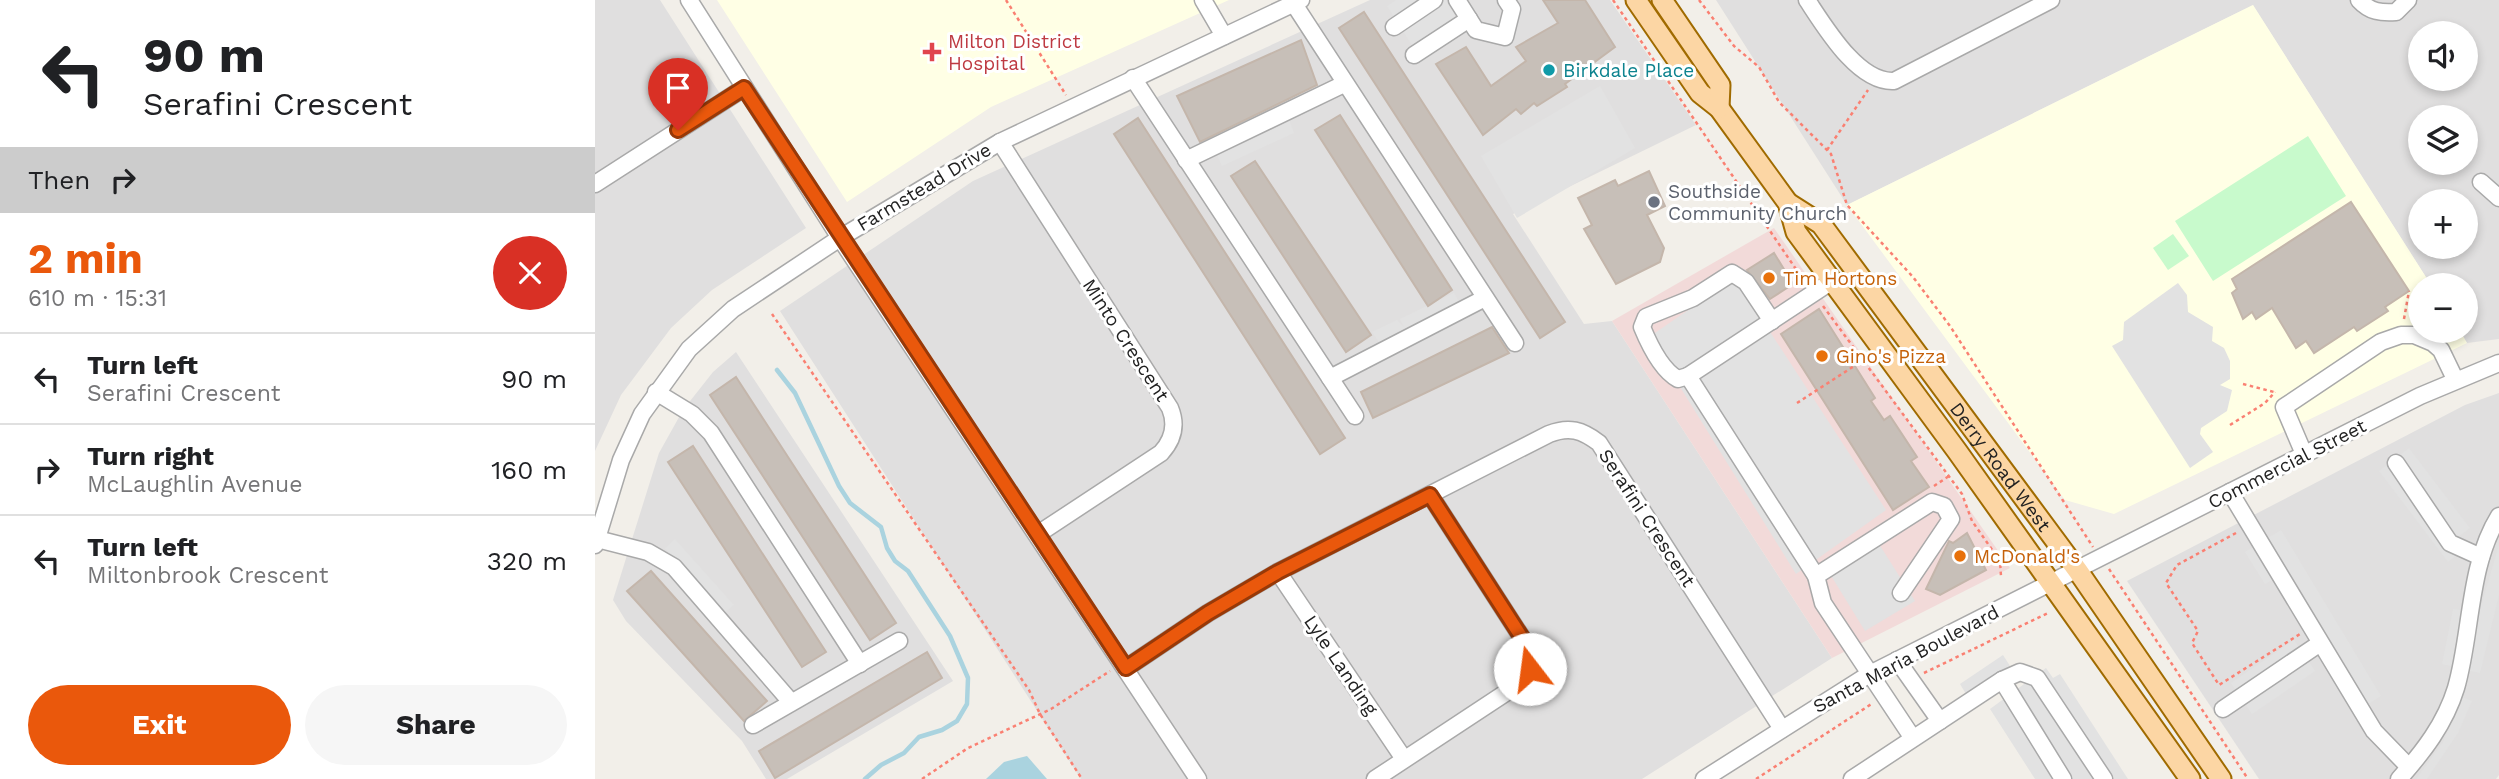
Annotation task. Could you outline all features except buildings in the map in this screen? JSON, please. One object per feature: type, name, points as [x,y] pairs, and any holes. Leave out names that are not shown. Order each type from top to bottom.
[{"type":"main road","name":"Derry Road West","points":[[1636,0],[1700,93],[1719,108],[1788,203],[1796,232],[2190,779]]},
{"type":"main road","name":"Derry Road West","points":[[1662,0],[1720,85],[1719,108]]},
{"type":"main road","name":"Derry Road West","points":[[1788,203],[1821,223],[2078,571],[2221,779]]},
{"type":"street","points":[[689,0],[840,238],[1198,779]]},
{"type":"street","points":[[1203,0],[1224,36]]},
{"type":"street","points":[[1394,27],[1433,0]]},
{"type":"street","points":[[1457,0],[1476,30],[1505,37],[1512,9],[1506,0]]},
{"type":"street","points":[[1807,0],[1826,29],[1865,73],[1876,79],[1894,80],[2051,0]]},
{"type":"street","points":[[2359,0],[2374,11],[2386,13],[2396,12],[2408,0]]},
{"type":"street","points":[[1298,2],[1344,84],[1515,342]]},
{"type":"street","name":"Farmstead Drive","points":[[596,542],[621,460],[656,392],[689,348],[715,324],[840,238],[1000,142],[1298,2]]},
{"type":"street","points":[[1414,55],[1469,19]]},
{"type":"street","points":[[1133,78],[1355,416]]},
{"type":"street","points":[[1186,160],[1344,84]]},
{"type":"street","points":[[595,184],[744,88]]},
{"type":"street","name":"Minto Crescent","points":[[1000,142],[1170,408],[1174,425],[1169,444],[1161,453],[1038,534]]},
{"type":"street","points":[[2481,183],[2499,198]]},
{"type":"street","points":[[1772,321],[1739,275],[1732,273],[1714,282],[1693,298],[1646,317],[1642,327],[1659,358],[1678,379],[1688,376],[1772,321],[1832,281]]},
{"type":"street","points":[[1331,377],[1485,298]]},
{"type":"street","points":[[2304,454],[2283,412],[2286,404],[2381,342],[2401,335],[2414,335],[2433,342],[2441,350],[2455,379]]},
{"type":"street","name":"Commercial Street","points":[[2078,571],[2455,379],[2499,363]]},
{"type":"street","points":[[1688,376],[1816,576],[1823,603],[1868,675],[1912,737]]},
{"type":"street","points":[[656,392],[692,414],[711,433],[860,664]]},
{"type":"street","name":"Serafini Crescent","points":[[1124,666],[1278,572],[1562,428],[1587,434],[1599,443],[1782,729]]},
{"type":"street","points":[[2396,463],[2450,543],[2481,556]]},
{"type":"street","points":[[2230,492],[2248,527],[2319,644],[2374,732],[2404,773],[2438,730],[2455,690],[2481,556],[2499,516]]},
{"type":"street","points":[[1375,779],[1516,686],[1530,669],[1532,656],[1430,495]]},
{"type":"street","points":[[1816,576],[1932,502],[1944,506],[1951,519],[1901,593]]},
{"type":"street","points":[[596,542],[648,552],[674,567],[791,702]]},
{"type":"street","name":"Santa Maria Boulevard","points":[[1704,779],[1868,675],[2078,571]]},
{"type":"street","name":"Lyle Landing","points":[[1278,572],[1404,759]]},
{"type":"street","points":[[753,725],[899,641]]},
{"type":"street","points":[[2223,709],[2319,644]]},
{"type":"street","points":[[1897,660],[1940,721]]},
{"type":"street","points":[[1852,779],[1912,737],[2002,680],[2020,672],[2037,678],[2104,779]]},
{"type":"street","points":[[2002,680],[2063,779]]},
{"type":"path","points":[[1006,0],[1073,106]]},
{"type":"path","points":[[1699,0],[1734,46],[1759,67],[1779,102],[1827,150],[1847,205],[1913,277],[1950,326],[2249,779]]},
{"type":"path","points":[[1827,150],[1876,79]]},
{"type":"path","points":[[2401,335],[2408,296]]},
{"type":"path","points":[[772,314],[1029,691],[1039,714],[1082,779]]},
{"type":"path","points":[[1797,403],[1865,359]]},
{"type":"path","points":[[2243,384],[2295,398]]},
{"type":"path","points":[[2230,425],[2265,403],[2274,392]]},
{"type":"path","points":[[2248,527],[2177,565],[2166,583],[2198,631],[2192,643],[2219,685],[2310,627]]},
{"type":"path","points":[[922,779],[968,748],[1039,714],[1124,666]]},
{"type":"shaded area","points":[[595,0],[660,0],[806,228],[712,290],[671,328],[621,395],[595,451]]},
{"type":"shaded area","name":"Milton District Hospital","points":[[717,0],[1229,0],[991,107],[847,202]]},
{"type":"shaded area","points":[[1370,0],[1610,0],[1696,125],[1513,214],[1584,324],[1612,321],[1832,658],[1642,779],[1081,779],[780,311],[973,181]]},
{"type":"shaded area","points":[[1396,0],[1446,0],[1466,32],[1422,61],[1387,6]]},
{"type":"shaded area","points":[[1716,0],[2499,0],[2499,339],[2478,342],[2478,273],[2423,273],[2414,259],[2478,259],[2478,189],[2408,189],[2408,249],[2253,5],[1847,205]]},
{"type":"shaded area","points":[[2253,5],[2408,249],[2408,259],[2414,259],[2423,273],[2408,273],[2408,343],[2467,343],[2114,514],[2065,500],[1847,205]]},
{"type":"shaded area","points":[[1600,86],[1635,148],[1517,218],[1481,156]]},
{"type":"shaded area","points":[[1289,120],[1294,133],[1222,166],[1216,153]]},
{"type":"shaded area","points":[[1774,228],[2010,568],[1832,658],[1612,321]]},
{"type":"shaded area","points":[[1735,278],[1886,510],[1796,574],[1649,337]]},
{"type":"shaded area","points":[[2178,283],[2187,295],[2188,312],[2213,327],[2212,341],[2224,348],[2230,361],[2230,379],[2220,385],[2232,390],[2227,411],[2201,428],[2200,434],[2213,452],[2190,468],[2112,346],[2123,340],[2124,322]]},
{"type":"shaded area","points":[[1454,293],[1461,305],[1380,344],[1372,332],[1397,320],[1404,327],[1400,319]]},
{"type":"shaded area","points":[[736,352],[953,681],[787,779],[766,779],[742,741],[626,621],[613,600],[659,453],[683,410],[713,372]]},
{"type":"shaded area","points":[[2499,393],[2499,775],[2496,779],[2259,779],[2127,581],[2465,405]]},
{"type":"shaded area","points":[[2409,448],[2470,528],[2449,544],[2457,555],[2448,562],[2379,471]]},
{"type":"shaded area","points":[[2281,530],[2381,696],[2355,712],[2274,579],[2265,584],[2245,552]]},
{"type":"shaded area","points":[[675,539],[734,605],[723,614],[665,548]]},
{"type":"shaded area","points":[[1879,544],[1915,601],[1865,631],[1830,574]]},
{"type":"shaded area","points":[[2499,545],[2499,595],[2480,673],[2442,664],[2453,609],[2479,613]]},
{"type":"shaded area","points":[[2294,640],[2315,671],[2252,714],[2231,683]]},
{"type":"shaded area","points":[[2003,655],[2010,666],[1966,694],[1960,684]]},
{"type":"shaded area","points":[[2046,668],[2053,678],[2060,674],[2128,779],[2035,779],[1990,709]]},
{"type":"shaded area","points":[[2462,697],[2472,701],[2458,733],[2427,779],[2416,779],[2443,742]]},
{"type":"green space","points":[[2308,136],[2346,196],[2213,281],[2175,221]]},
{"type":"green space","points":[[2173,234],[2189,256],[2168,270],[2153,248]]},
{"type":"water","points":[[1027,756],[1047,779],[986,779],[1004,762]]},
{"type":"waterway","points":[[777,370],[795,393],[839,486],[850,503],[881,527],[887,548],[895,561],[908,571],[950,636],[968,678],[967,704],[957,721],[942,730],[919,737],[904,753],[881,765],[865,779]]},
{"type":"place","name":"Milton District Hospital","points":[[932,52]]},
{"type":"place","name":"Birkdale Place","points":[[1549,70]]},
{"type":"place","name":"Southside Community Church","points":[[1654,202]]},
{"type":"place","name":"Tim Hortons","points":[[1769,278]]},
{"type":"place","name":"Gino's Pizza","points":[[1822,356]]},
{"type":"place","name":"McDonald's","points":[[1960,556]]},
{"type":"route","points":[[678,130],[744,88],[840,238],[1126,668],[1208,613],[1278,572],[1430,495],[1526,644],[1532,656],[1530,669]]}]
